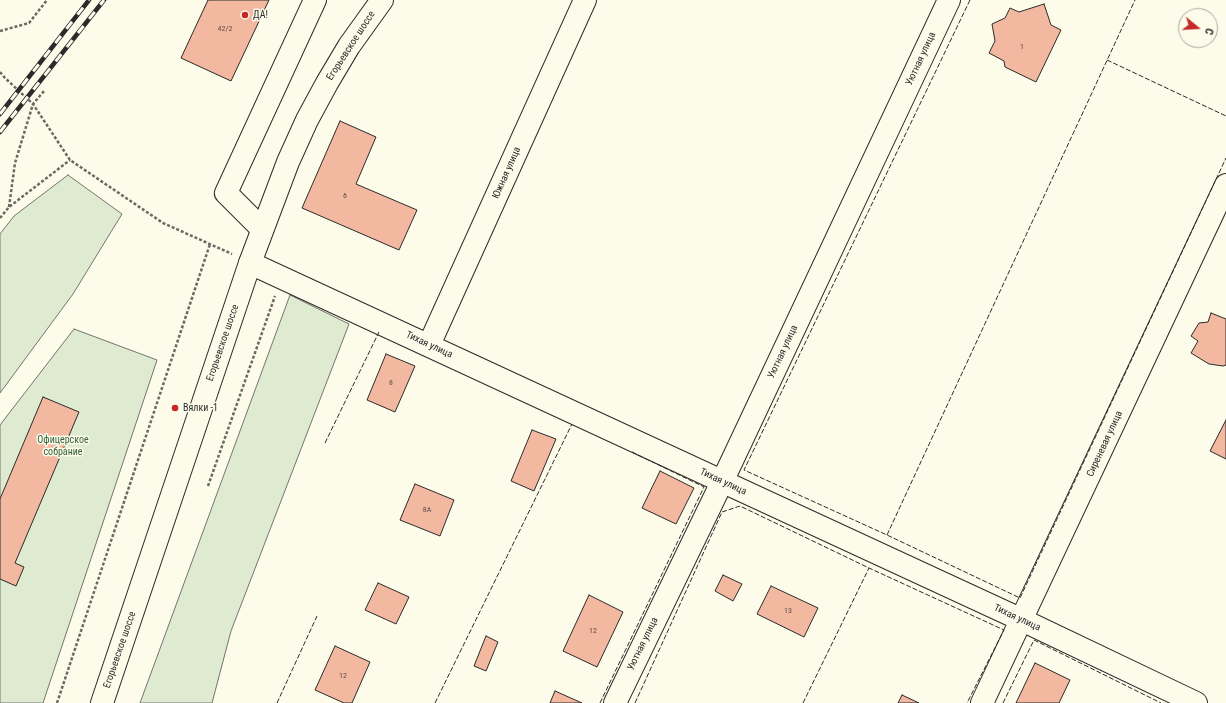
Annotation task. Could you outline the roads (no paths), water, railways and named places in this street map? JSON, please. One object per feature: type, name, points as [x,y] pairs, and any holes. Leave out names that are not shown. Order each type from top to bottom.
[{"type":"street","points":[[262,230],[226,193],[316,0]]},
{"type":"street","name":"Егорьевское шоссе","points":[[102,703],[250,263],[288,162],[307,120],[327,83],[349,46],[382,0]]},
{"type":"street","name":"Южная улица","points":[[429,345],[585,0]]},
{"type":"street","name":"Уютная улица","points":[[615,703],[722,482],[949,0]]},
{"type":"street","name":"Сиреневая улица","points":[[982,703],[1226,185]]},
{"type":"street","name":"Тихая улица","points":[[250,263],[1022,620],[1196,703]]},
{"type":"railway","points":[[0,114],[89,0]]},
{"type":"railway","points":[[0,132],[104,0]]},
{"type":"place","name":"ДА!","points":[[245,15]]},
{"type":"place","name":"Вялки -1","points":[[175,408]]},
{"type":"park label","name":"Офицерское собрание","points":[[63,446]]}]
